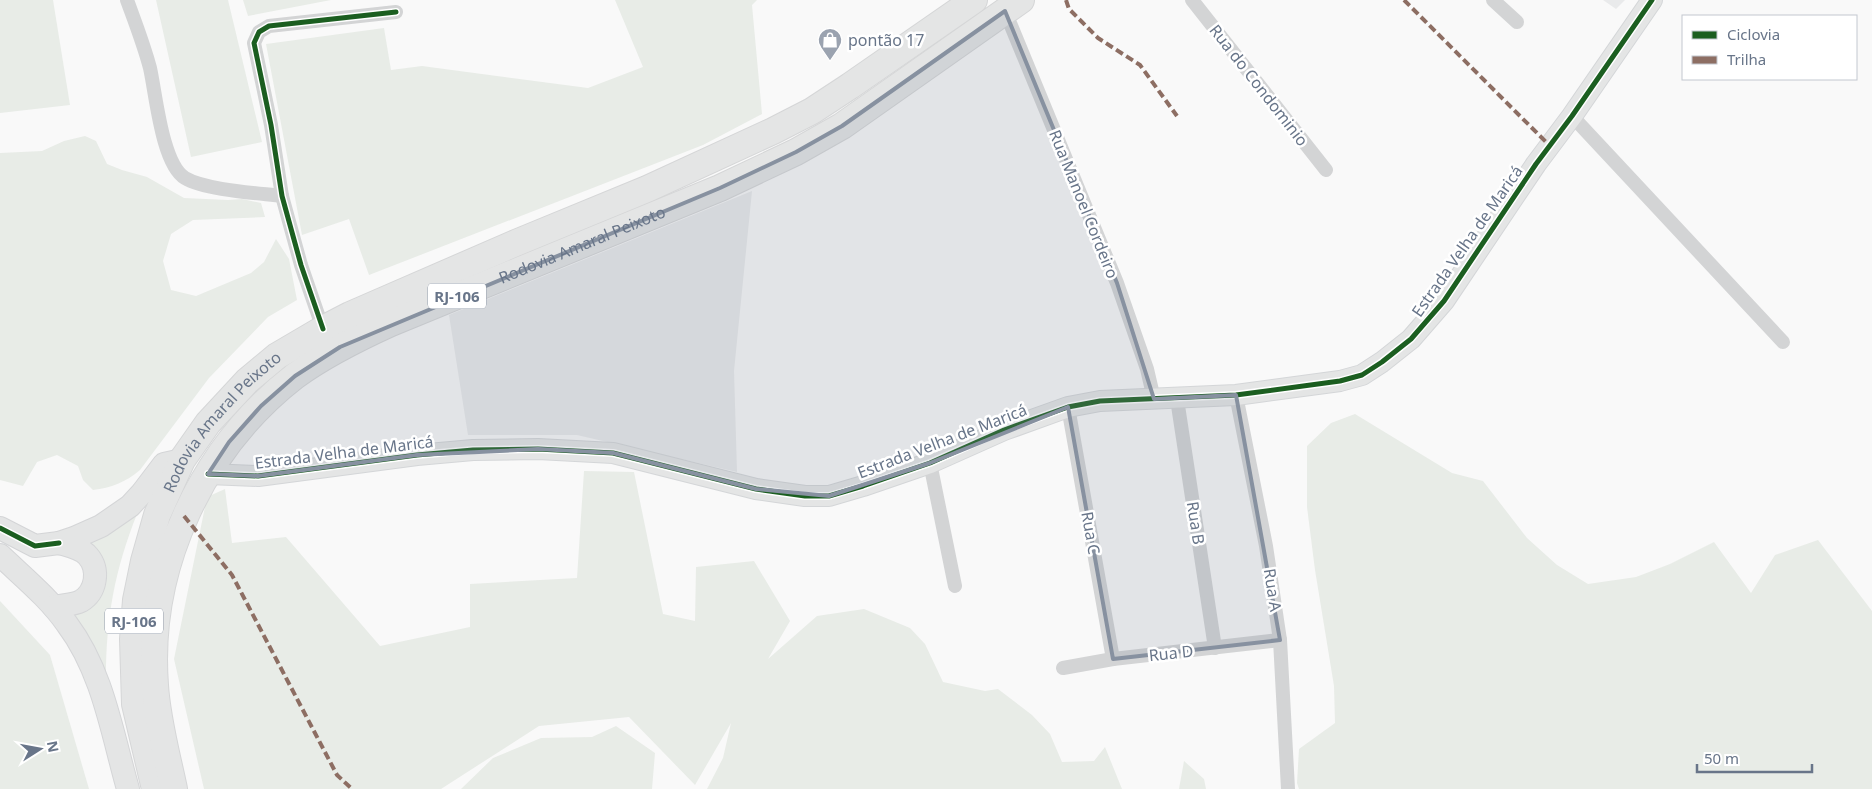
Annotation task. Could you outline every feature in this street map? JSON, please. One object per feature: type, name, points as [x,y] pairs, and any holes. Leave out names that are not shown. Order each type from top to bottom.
[{"type":"highway","name":"Rodovia Amaral Peixoto","points":[[155,789],[135,704],[133,639],[136,600],[144,560],[157,515],[182,460],[208,423],[247,381],[277,356],[322,329],[476,260],[647,189],[812,111],[974,0]]},
{"type":"highway","name":"Rodovia Amaral Peixoto","points":[[174,789],[162,734],[155,685],[155,631],[161,591],[184,516],[229,442],[261,406],[296,376],[340,347],[391,323],[720,188],[796,152],[842,126],[1013,6]]},
{"type":"main road","points":[[0,528],[35,546],[60,543],[88,533],[116,517],[142,493],[164,464],[182,460]]},
{"type":"main road","points":[[54,607],[72,604],[86,598],[94,584],[95,576],[88,556],[76,548],[60,543]]},
{"type":"main road","points":[[0,555],[54,607],[79,640],[97,678],[128,789]]},
{"type":"street","points":[[126,0],[150,67],[162,131],[171,163],[183,177],[197,184],[282,196]]},
{"type":"street","name":"Rua do Condominio","points":[[1192,0],[1326,170]]},
{"type":"street","points":[[1493,0],[1517,22]]},
{"type":"street","name":"Estrada Velha de Maricá","points":[[208,474],[258,476],[417,455],[473,450],[538,449],[613,453],[756,489],[805,496],[829,496],[930,463],[1004,430],[1068,407],[1100,401],[1236,395],[1340,381],[1362,375],[1411,339],[1444,301],[1536,164],[1572,116],[1652,0]]},
{"type":"street","name":"Rua Manoel Cordeiro","points":[[1013,6],[1117,283],[1147,369],[1154,399]]},
{"type":"street","points":[[322,329],[301,265],[282,196],[271,125],[254,43],[259,32],[269,26],[396,12]]},
{"type":"street","points":[[1572,116],[1783,342]]},
{"type":"street","name":"Rua A","points":[[1236,395],[1267,555],[1280,640],[1288,789]]},
{"type":"street","name":"Rua B","points":[[1177,399],[1215,648]]},
{"type":"street","name":"Rua C","points":[[1068,407],[1113,659]]},
{"type":"street","points":[[930,463],[955,586]]},
{"type":"street","name":"Rua D","points":[[1063,668],[1113,659],[1280,640]]},
{"type":"highlighted area","points":[[1005,11],[1117,283],[1154,399],[1236,395],[1280,640],[1113,659],[1068,407],[930,463],[829,496],[756,489],[613,453],[538,449],[417,455],[258,476],[208,474],[229,442],[261,406],[295,376],[340,347],[720,188],[796,152],[842,126]]},
{"type":"shaded area","points":[[0,0],[53,0],[70,105],[0,113]]},
{"type":"shaded area","points":[[156,0],[228,0],[262,142],[191,157]]},
{"type":"shaded area","points":[[243,0],[331,0],[248,16]]},
{"type":"shaded area","points":[[615,0],[757,0],[752,5],[762,114],[703,145],[369,275],[349,219],[302,235],[266,44],[384,28],[391,70],[422,66],[588,88],[643,67]]},
{"type":"shaded area","points":[[1603,0],[1625,0],[1616,9]]},
{"type":"shaded area","points":[[85,136],[96,141],[107,164],[147,177],[184,198],[242,199],[261,203],[265,217],[193,220],[171,234],[163,261],[171,290],[196,296],[251,273],[264,262],[276,239],[289,259],[297,300],[268,317],[209,378],[140,470],[129,478],[106,488],[93,490],[83,480],[78,466],[57,455],[37,462],[23,486],[0,480],[0,153],[42,151],[64,141]]},
{"type":"shaded area","points":[[752,191],[734,371],[737,472],[577,435],[468,435],[449,315]]},
{"type":"shaded area","points":[[1355,414],[1452,473],[1483,481],[1527,538],[1557,565],[1588,584],[1636,577],[1670,564],[1714,542],[1751,593],[1775,555],[1818,540],[1872,611],[1872,789],[1299,789],[1297,783],[1299,749],[1335,723],[1334,686],[1307,507],[1307,446],[1331,423]]},
{"type":"shaded area","points":[[584,471],[634,472],[663,614],[695,621],[696,567],[754,561],[790,621],[768,659],[817,616],[864,609],[910,628],[925,644],[943,682],[985,691],[998,689],[1032,715],[1050,734],[1062,762],[1094,761],[1105,747],[1122,789],[707,789],[723,758],[731,723],[695,785],[629,717],[539,726],[441,789],[204,789],[174,659],[207,497],[225,489],[232,543],[286,537],[380,646],[470,627],[470,584],[577,578]]},
{"type":"shaded area","points":[[137,514],[123,554],[113,594],[106,655],[106,677],[69,614],[86,609],[87,541],[112,532]]},
{"type":"shaded area","points":[[0,601],[50,655],[89,789],[0,789]]},
{"type":"shaded area","points":[[616,726],[655,753],[652,789],[461,789],[493,758],[541,738],[592,737]]},
{"type":"shaded area","points":[[1184,761],[1204,779],[1206,789],[1179,789]]},
{"type":"marked path","points":[[1066,0],[1069,9],[1098,38],[1140,65],[1177,116]]},
{"type":"marked path","points":[[1404,0],[1550,146]]},
{"type":"marked path","points":[[184,516],[232,575],[337,775],[352,789]]},
{"type":"cycle path","points":[[208,474],[258,476],[417,455],[473,450],[538,449],[613,453],[756,489],[805,496],[829,496],[930,463],[1004,430],[1068,407],[1100,401],[1236,395],[1340,381],[1362,375],[1411,339],[1444,301],[1536,164],[1572,116],[1652,0]]},
{"type":"cycle path","points":[[323,329],[301,265],[282,196],[271,125],[254,43],[259,32],[269,26],[396,12]]},
{"type":"cycle path","points":[[0,528],[35,546],[59,543]]},
{"type":"place","name":"pontão 17","points":[[830,61]]}]
